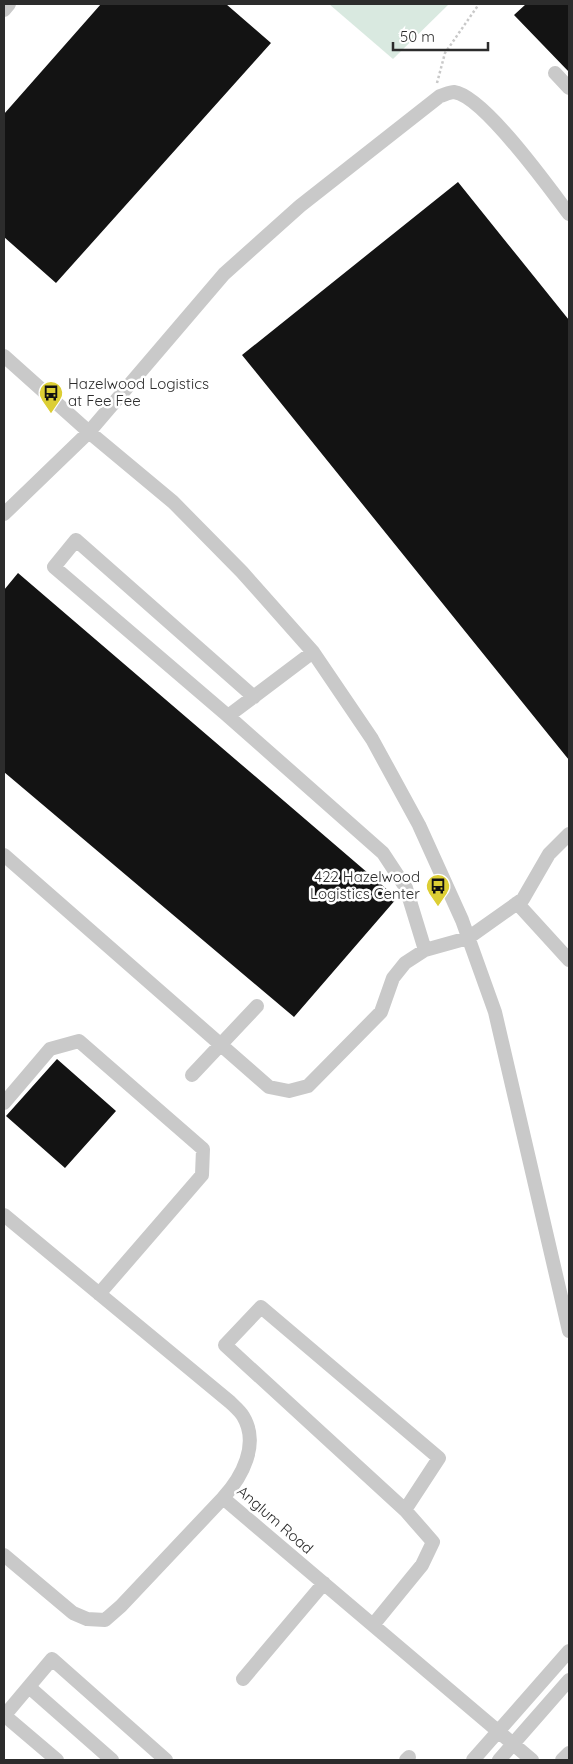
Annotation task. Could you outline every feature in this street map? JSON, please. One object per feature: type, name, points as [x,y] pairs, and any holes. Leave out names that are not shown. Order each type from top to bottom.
[{"type":"street","points":[[4,10],[9,4]]},
{"type":"street","points":[[554,73],[569,88]]},
{"type":"street","points":[[4,514],[90,432],[224,274],[300,206],[440,96],[453,92],[463,95],[485,111],[546,182],[569,214]]},
{"type":"street","points":[[4,356],[173,502],[242,572],[313,652],[372,739],[419,825],[468,938],[495,1012],[569,1331]]},
{"type":"street","points":[[254,697],[76,540],[54,567],[228,716],[383,853],[406,888],[425,950]]},
{"type":"street","points":[[228,716],[313,652]]},
{"type":"street","points":[[4,855],[269,1087],[289,1091],[308,1086],[380,1012],[393,978],[405,963],[425,950],[468,938],[523,899],[549,854],[569,834]]},
{"type":"street","points":[[517,903],[569,960]]},
{"type":"street","points":[[192,1075],[257,1006]]},
{"type":"street","points":[[4,1103],[50,1049],[79,1042],[203,1149],[202,1175],[99,1294]]},
{"type":"street","name":"Anglum Road","points":[[4,1215],[230,1402],[243,1416],[248,1431],[249,1451],[245,1468],[223,1498],[532,1760]]},
{"type":"street","points":[[373,1625],[422,1565],[434,1542],[405,1510],[225,1345],[261,1307],[439,1458],[405,1510]]},
{"type":"street","points":[[4,1555],[73,1613],[88,1619],[105,1620],[121,1606],[223,1498]]},
{"type":"street","points":[[243,1679],[324,1584]]},
{"type":"street","points":[[473,1760],[569,1651]]},
{"type":"street","points":[[57,1760],[4,1716],[52,1659],[166,1760]]},
{"type":"street","points":[[499,1760],[569,1680]]},
{"type":"street","points":[[29,1687],[112,1760]]},
{"type":"path","points":[[440,96],[436,84],[445,53],[479,4]]},
{"type":"shaded area","points":[[329,4],[449,4],[393,59]]},
{"type":"building","points":[[101,4],[226,4],[271,43],[56,283],[4,237],[4,114]]},
{"type":"building","points":[[526,4],[569,4],[569,72],[514,15]]},
{"type":"building","points":[[458,182],[569,320],[569,760],[242,355]]},
{"type":"building","points":[[18,573],[397,898],[294,1017],[4,772],[4,590]]},
{"type":"building","points":[[57,1059],[116,1111],[65,1168],[6,1116]]},
{"type":"place","name":"Hazelwood Logistics at Fee Fee","points":[[51,414]]},
{"type":"place","name":"422 Hazelwood Logistics Center","points":[[438,907]]}]
